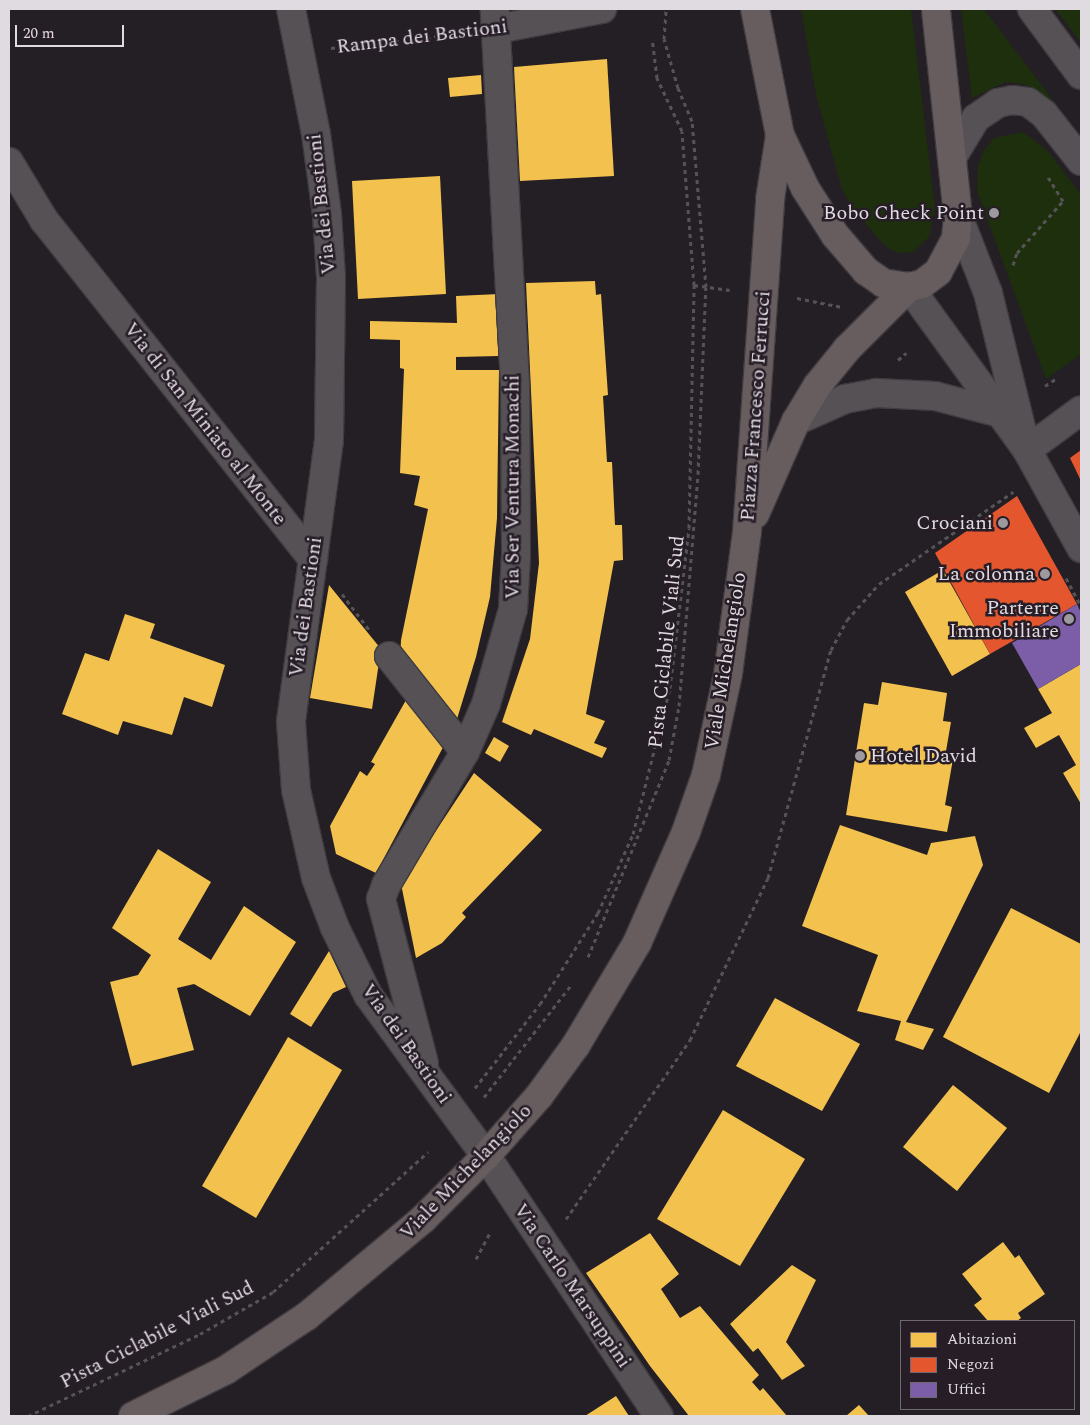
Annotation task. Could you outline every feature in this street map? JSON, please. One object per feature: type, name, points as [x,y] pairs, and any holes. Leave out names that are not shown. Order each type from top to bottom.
[{"type":"main road","name":"Piazza Francesco Ferrucci","points":[[755,9],[780,135],[819,212],[852,258],[883,283],[909,287]]},
{"type":"main road","name":"Piazza Francesco Ferrucci","points":[[747,532],[796,420],[828,370],[909,287],[930,278],[946,262],[956,238],[958,216],[953,156],[936,9]]},
{"type":"main road","name":"Piazza Francesco Ferrucci","points":[[747,532],[770,198],[780,135]]},
{"type":"main road","name":"Viale Michelangiolo","points":[[133,1416],[226,1370],[307,1316],[392,1248],[486,1156],[539,1096],[581,1037],[637,943],[664,885],[706,775],[720,720],[747,532]]},
{"type":"street","name":"Via dei Bastioni","points":[[291,9],[322,179],[331,277],[329,440],[292,714],[296,790],[316,878],[351,961],[380,1014],[486,1156]]},
{"type":"street","name":"Rampa dei Bastioni","points":[[496,19],[602,9]]},
{"type":"street","points":[[1032,9],[1081,75]]},
{"type":"street","name":"Via Ser Ventura Monachi","points":[[428,1080],[381,899],[386,885],[465,752],[499,664],[512,609],[516,556],[514,384],[496,19]]},
{"type":"street","points":[[953,156],[976,118],[998,103],[1012,100],[1028,102],[1044,114],[1081,161]]},
{"type":"street","name":"Via di San Miniato al Monte","points":[[9,162],[44,220],[314,559]]},
{"type":"street","name":"Piazza Francesco Ferrucci","points":[[958,216],[988,292],[1027,450]]},
{"type":"street","points":[[909,287],[1027,450],[1081,548]]},
{"type":"street","points":[[796,420],[845,399],[876,393],[934,396],[1000,413]]},
{"type":"street","points":[[1027,450],[1081,410]]},
{"type":"street","points":[[389,656],[465,752]]},
{"type":"street","name":"Via Carlo Marsuppini","points":[[486,1156],[658,1416]]},
{"type":"path","name":"Pista Ciclabile Viali Sud","points":[[586,962],[654,804],[669,760],[679,706],[698,474],[706,287],[692,121],[678,88],[664,39],[666,9]]},
{"type":"path","name":"Rampa dei Bastioni","points":[[300,51],[496,19]]},
{"type":"path","points":[[468,1082],[474,1090],[540,1004],[598,913],[638,815],[670,688],[689,528],[694,285],[682,131],[657,78],[652,39]]},
{"type":"path","points":[[1016,253],[1063,201],[1045,172]]},
{"type":"path","points":[[694,285],[733,290]]},
{"type":"path","points":[[788,296],[849,311]]},
{"type":"path","points":[[898,360],[906,353]]},
{"type":"path","points":[[560,1228],[690,1040],[768,878],[830,650],[847,620],[879,584],[1017,489],[1021,496]]},
{"type":"path","points":[[314,559],[389,656]]},
{"type":"path","points":[[1062,572],[1081,606]]},
{"type":"path","points":[[482,1099],[576,978]]},
{"type":"path","name":"Pista Ciclabile Viali Sud","points":[[28,1416],[200,1334],[273,1292],[428,1152]]},
{"type":"path","points":[[476,1259],[490,1233]]},
{"type":"green space","points":[[801,9],[911,9],[935,209],[929,237],[913,252],[898,253],[885,246],[853,209],[842,189],[816,95]]},
{"type":"green space","points":[[961,9],[984,9],[1055,103],[1032,87],[1005,82],[972,98]]},
{"type":"green space","points":[[1055,9],[1081,9],[1081,42]]},
{"type":"green space","points":[[1023,132],[1047,150],[1081,195],[1081,354],[1046,379],[977,191],[978,166],[983,152],[994,138]]},
{"type":"building: Abitazioni","points":[[607,59],[614,176],[520,181],[514,67]]},
{"type":"building: Abitazioni","points":[[481,75],[482,94],[450,97],[448,78]]},
{"type":"building: Abitazioni","points":[[440,176],[446,294],[358,299],[352,181]]},
{"type":"building: Abitazioni","points":[[595,281],[596,295],[601,294],[608,395],[603,396],[607,462],[612,462],[615,525],[622,525],[623,560],[614,561],[586,714],[605,721],[594,743],[607,748],[602,758],[534,729],[531,735],[502,722],[530,639],[539,563],[526,283]]},
{"type":"building: Abitazioni","points":[[499,294],[499,356],[456,357],[456,370],[499,370],[497,518],[490,597],[476,657],[457,719],[440,716],[400,663],[401,640],[428,509],[414,505],[420,476],[400,473],[404,369],[400,368],[400,340],[370,339],[370,321],[457,323],[456,296]]},
{"type":"building: Abitazioni","points":[[943,570],[990,654],[952,676],[905,592]]},
{"type":"building: Abitazioni","points":[[329,585],[381,649],[372,709],[310,698]]},
{"type":"building: Abitazioni","points":[[125,614],[155,624],[150,638],[225,665],[212,707],[184,697],[172,735],[123,721],[118,735],[62,714],[85,653],[109,661]]},
{"type":"building: Abitazioni","points":[[1081,664],[1081,804],[1063,773],[1076,765],[1059,735],[1036,748],[1024,728],[1052,713],[1038,689]]},
{"type":"building: Abitazioni","points":[[882,682],[947,693],[943,721],[951,722],[945,757],[953,759],[945,805],[952,807],[947,832],[846,815],[864,703],[878,705]]},
{"type":"building: Abitazioni","points":[[410,693],[448,738],[376,873],[336,854],[330,826],[360,771],[367,776],[375,764],[371,762]]},
{"type":"building: Abitazioni","points":[[494,737],[509,746],[500,762],[485,753]]},
{"type":"building: Abitazioni","points":[[474,773],[542,830],[462,913],[466,917],[442,943],[416,958],[401,884]]},
{"type":"building: Abitazioni","points":[[840,825],[927,855],[931,843],[975,836],[983,865],[906,1022],[934,1029],[923,1050],[895,1040],[901,1021],[857,1011],[878,955],[802,926]]},
{"type":"building: Abitazioni","points":[[158,849],[211,882],[178,939],[211,960],[244,906],[296,942],[250,1016],[194,984],[177,988],[194,1050],[132,1066],[110,982],[138,975],[151,955],[112,928]]},
{"type":"building: Abitazioni","points":[[1011,908],[1081,944],[1081,1031],[1049,1093],[943,1037]]},
{"type":"building: Abitazioni","points":[[329,951],[346,987],[333,993],[311,1027],[290,1014]]},
{"type":"building: Abitazioni","points":[[775,998],[860,1044],[822,1111],[736,1066]]},
{"type":"building: Abitazioni","points":[[288,1037],[342,1070],[256,1218],[202,1186]]},
{"type":"building: Abitazioni","points":[[953,1085],[1007,1128],[957,1191],[903,1147]]},
{"type":"building: Abitazioni","points":[[723,1110],[805,1159],[740,1266],[657,1219]]},
{"type":"building: Abitazioni","points":[[650,1233],[679,1274],[661,1289],[680,1318],[700,1306],[759,1375],[752,1382],[760,1391],[763,1388],[787,1416],[689,1416],[650,1366],[586,1273]]},
{"type":"building: Abitazioni","points":[[1003,1242],[1015,1258],[1019,1255],[1045,1294],[1018,1313],[1021,1318],[1018,1320],[987,1320],[974,1305],[982,1299],[962,1274]]},
{"type":"building: Abitazioni","points":[[792,1265],[816,1280],[786,1342],[805,1366],[782,1380],[758,1348],[753,1352],[730,1324]]},
{"type":"building: Abitazioni","points":[[616,1396],[629,1416],[585,1416]]},
{"type":"building: Abitazioni","points":[[859,1405],[869,1416],[846,1416]]},
{"type":"building: Negozi","points":[[1081,450],[1081,481],[1070,458]]},
{"type":"building: Negozi","points":[[1017,496],[1077,604],[990,654],[935,553]]},
{"type":"building: Uffici","points":[[1077,604],[1081,613],[1081,664],[1038,689],[1012,643]]},
{"type":"place","name":"Bobo Check Point","points":[[994,213]]},
{"type":"place","name":"Crociani","points":[[1003,523]]},
{"type":"place","name":"La colonna","points":[[1045,574]]},
{"type":"place","name":"Parterre Immobiliare","points":[[1069,619]]},
{"type":"place","name":"Hotel David","points":[[860,756]]}]
